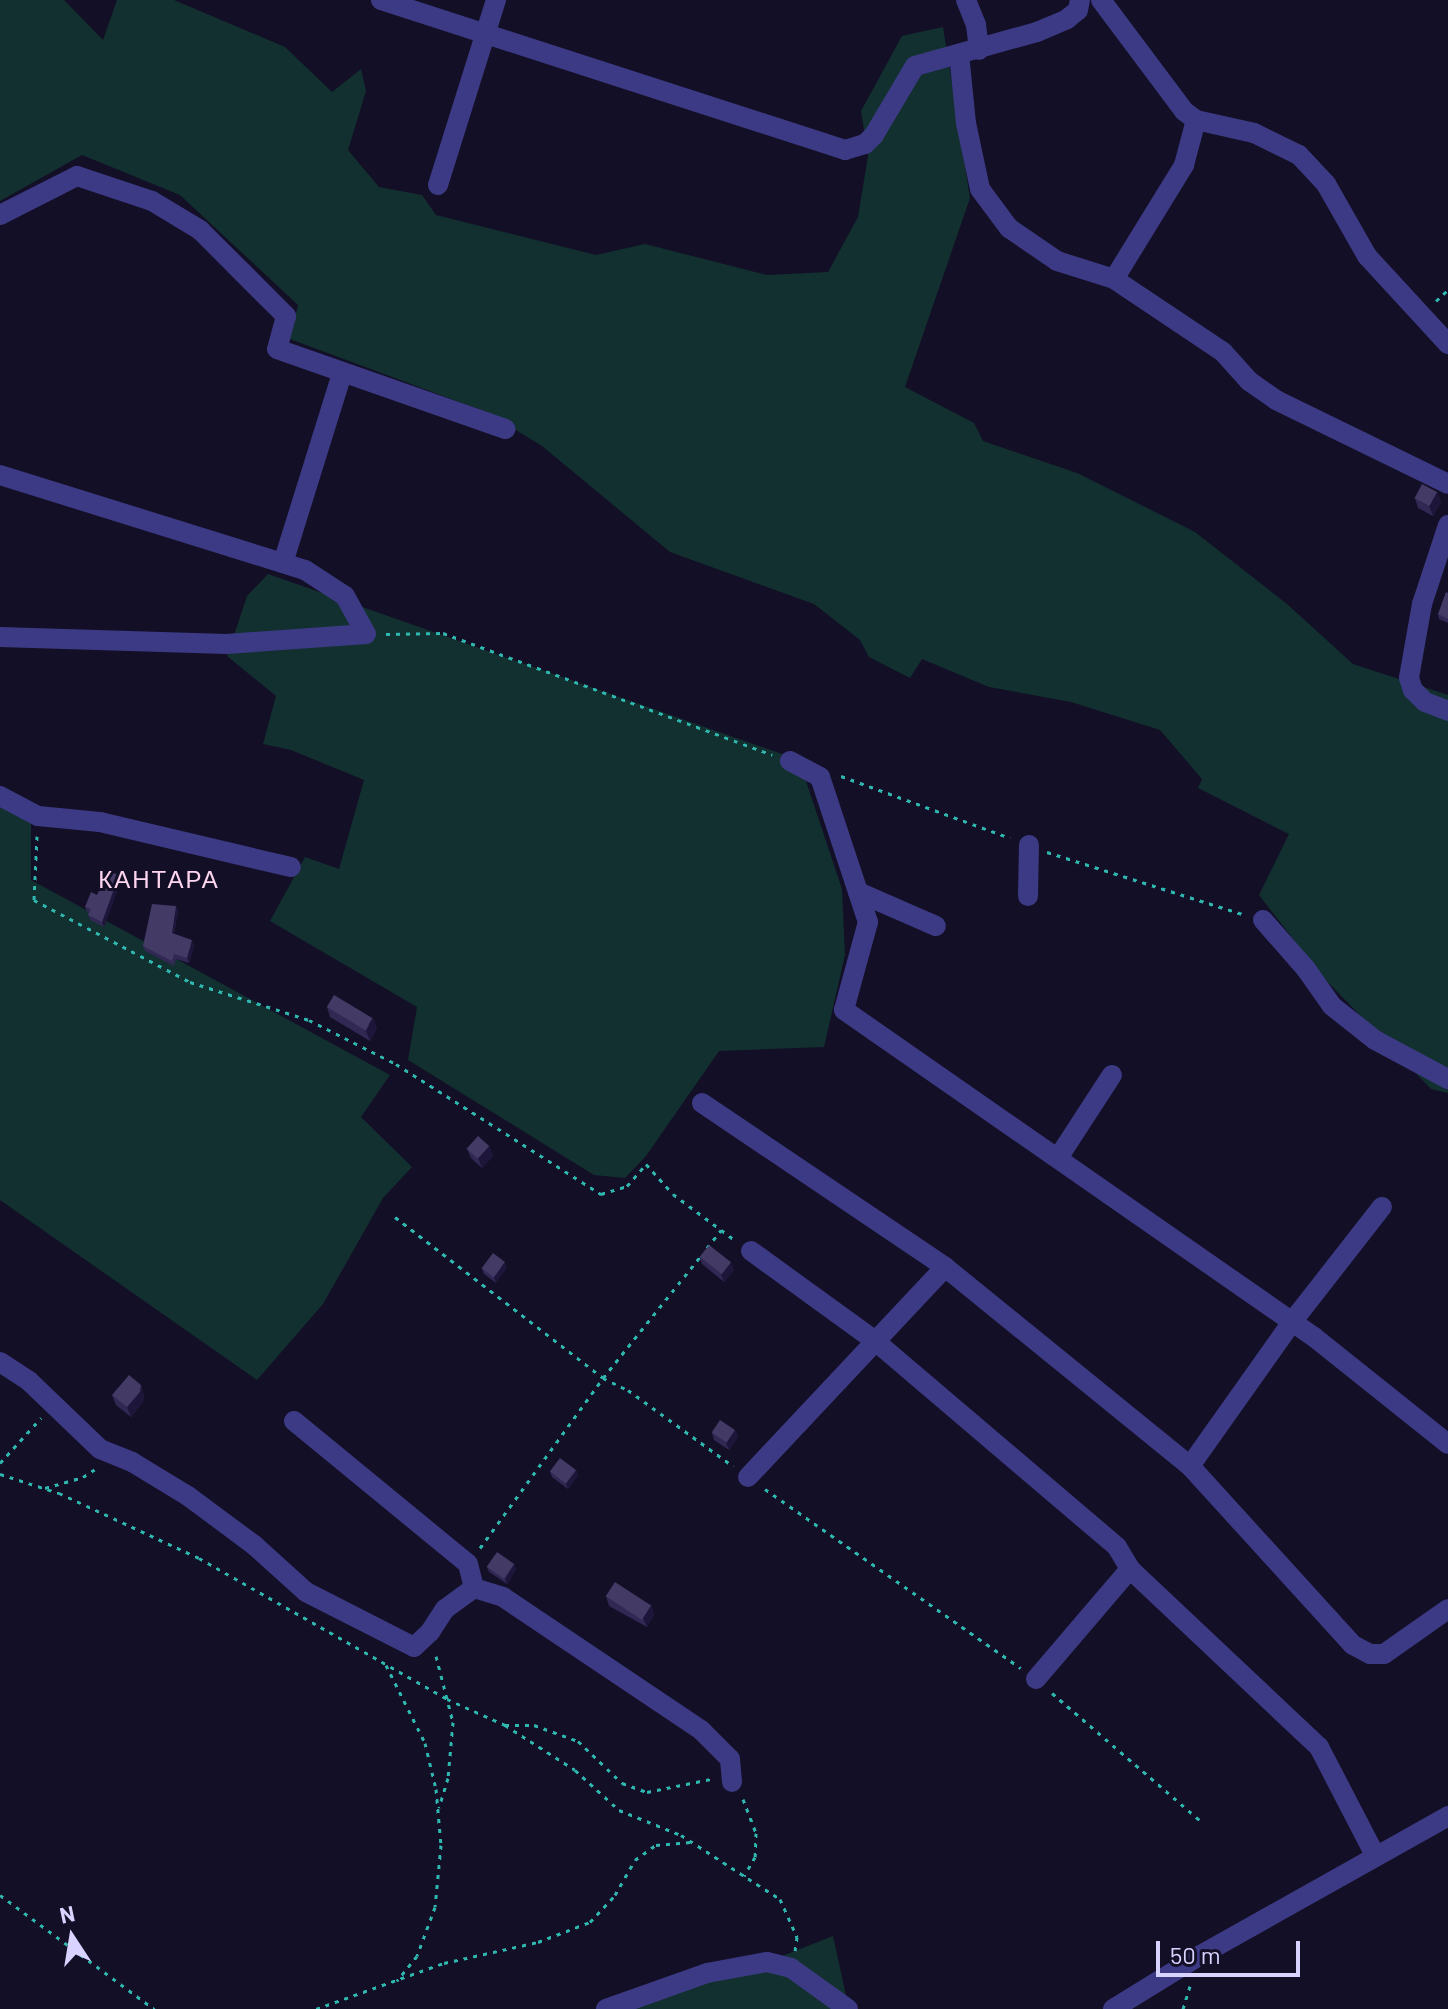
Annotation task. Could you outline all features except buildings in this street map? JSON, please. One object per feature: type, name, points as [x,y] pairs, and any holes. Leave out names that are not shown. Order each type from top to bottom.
[{"type":"street","points":[[381,0],[845,150],[865,144],[874,135],[915,66],[969,52],[1067,19],[1078,10],[1080,0]]},
{"type":"street","points":[[438,185],[496,0]]},
{"type":"street","points":[[966,0],[976,25],[969,52],[974,164],[980,189],[1009,228],[1057,261],[1114,279],[1223,352],[1249,381],[1276,400],[1448,484]]},
{"type":"street","points":[[1101,0],[1184,111],[1196,120],[1254,133],[1299,155],[1326,184],[1367,256],[1448,344]]},
{"type":"street","points":[[1114,279],[1184,165],[1196,120]]},
{"type":"street","points":[[0,215],[77,176],[152,201],[200,230],[286,316],[277,349],[505,429]]},
{"type":"street","points":[[283,563],[342,374]]},
{"type":"street","points":[[0,475],[305,570],[345,596],[366,634],[226,644],[0,637]]},
{"type":"street","points":[[1448,525],[1422,604],[1409,678],[1413,690],[1425,702],[1448,711]]},
{"type":"street","points":[[790,761],[820,777],[868,922],[844,1010],[1292,1322],[1448,1444]]},
{"type":"street","points":[[0,796],[38,816],[100,822],[291,867]]},
{"type":"street","points":[[1028,896],[1029,845]]},
{"type":"street","points":[[858,892],[936,926]]},
{"type":"street","points":[[1263,920],[1306,969],[1332,1006],[1375,1040],[1448,1079]]},
{"type":"street","points":[[1058,1158],[1112,1075]]},
{"type":"street","points":[[702,1103],[945,1267],[1190,1466],[1353,1645],[1370,1654],[1384,1654],[1448,1609]]},
{"type":"street","points":[[1190,1466],[1292,1322],[1382,1207]]},
{"type":"street","points":[[751,1251],[874,1340],[1117,1547],[1130,1569],[1319,1747],[1375,1855]]},
{"type":"street","points":[[748,1477],[945,1267]]},
{"type":"street","points":[[0,1362],[29,1381],[100,1449],[132,1462],[188,1496],[254,1545],[306,1592],[414,1647],[430,1632],[445,1609],[474,1588]]},
{"type":"street","points":[[294,1421],[468,1564],[474,1588]]},
{"type":"street","points":[[1036,1679],[1130,1569]]},
{"type":"street","points":[[474,1588],[503,1597],[701,1730],[730,1759],[732,1782]]},
{"type":"street","points":[[1113,2009],[1375,1855],[1448,1816]]},
{"type":"street","points":[[606,2009],[733,1966],[767,1962],[791,1968],[848,2009]]},
{"type":"path","points":[[38,816],[34,900],[190,982],[309,1020],[396,1064],[601,1194],[627,1186],[646,1164],[673,1194],[751,1251]]},
{"type":"path","points":[[395,1217],[603,1378],[628,1390],[1036,1679],[1203,1823]]},
{"type":"path","points":[[468,1564],[603,1378],[721,1230]]},
{"type":"path","points":[[0,1474],[59,1493],[199,1558],[447,1699],[505,1725],[575,1770],[619,1810],[691,1842],[780,1899],[797,1937],[791,1968]]},
{"type":"path","points":[[430,1632],[453,1722],[448,1778],[438,1813]]},
{"type":"path","points":[[386,1664],[425,1743],[441,1845],[435,1907],[417,1956],[395,1984]]},
{"type":"path","points":[[505,1725],[534,1725],[578,1741],[622,1783],[647,1792],[723,1777],[732,1782],[738,1787],[756,1833],[755,1857],[744,1876]]},
{"type":"path","points":[[316,2009],[395,1984],[444,1963],[538,1942],[590,1922],[615,1895],[635,1860],[656,1845],[691,1842]]},
{"type":"path","points":[[0,1895],[154,2009]]},
{"type":"green space","points":[[0,0],[64,0],[103,40],[117,0],[174,0],[285,47],[332,92],[361,69],[366,91],[348,150],[379,187],[422,195],[436,215],[596,255],[645,244],[767,275],[828,272],[858,217],[868,156],[861,111],[902,36],[943,27],[970,198],[905,387],[974,423],[983,441],[1077,473],[1195,532],[1287,604],[1353,664],[1448,695],[1448,1093],[1431,1089],[1322,976],[1259,895],[1289,834],[1198,788],[1202,779],[1160,730],[1071,702],[989,687],[922,659],[910,678],[869,657],[860,640],[814,604],[670,552],[542,446],[486,412],[290,339],[298,305],[180,195],[82,155],[0,201]]},
{"type":"green space","points":[[268,574],[799,760],[842,889],[845,955],[824,1047],[719,1051],[646,1156],[625,1178],[594,1175],[408,1060],[417,1007],[270,921],[305,857],[339,869],[364,780],[291,750],[263,744],[276,696],[227,656],[247,596]]},
{"type":"green space","points":[[0,806],[31,823],[31,880],[390,1075],[361,1117],[412,1167],[383,1198],[323,1304],[257,1380],[0,1200]]},
{"type":"green space","points":[[833,1936],[849,2009],[606,2009],[767,1962]]},
{"type":"district","name":"КАНТАРА","points":[[159,879]]}]
